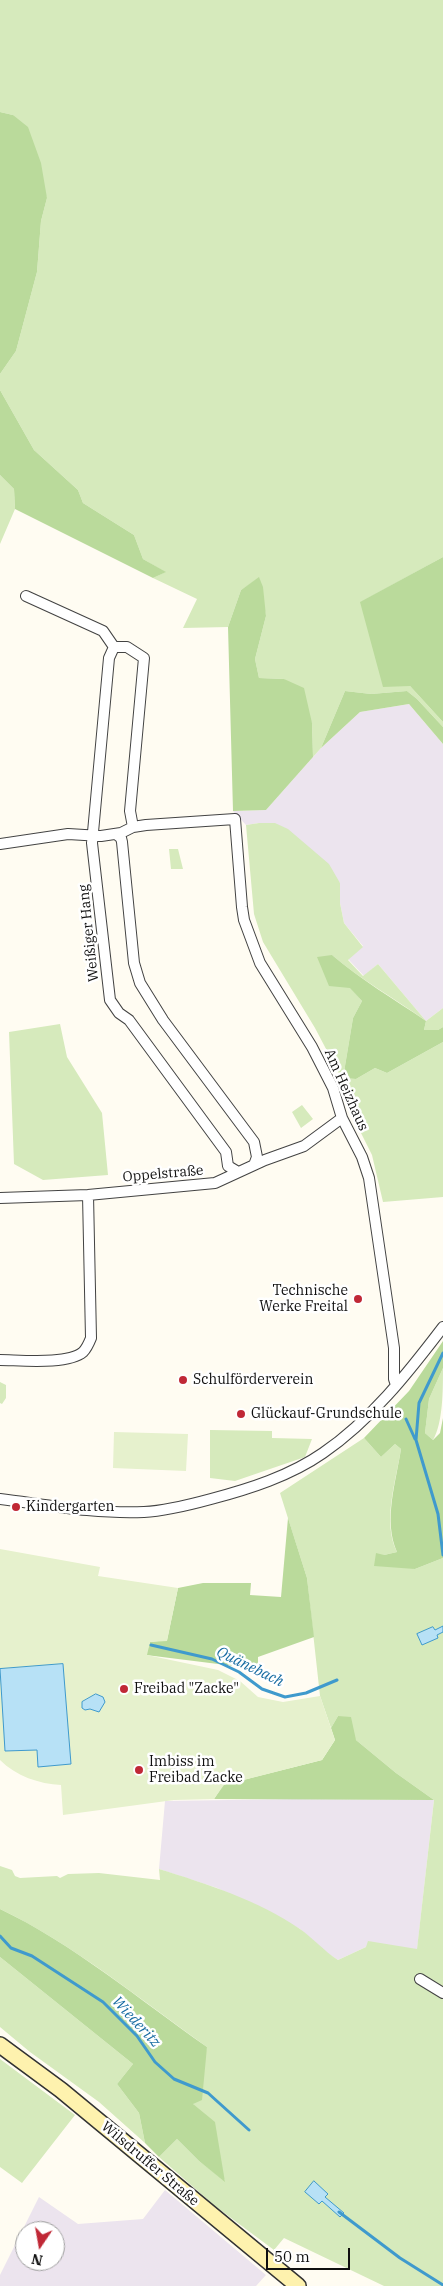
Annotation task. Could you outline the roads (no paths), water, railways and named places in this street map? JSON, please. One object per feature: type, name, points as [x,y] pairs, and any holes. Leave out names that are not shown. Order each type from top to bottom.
[{"type":"main road","name":"Wilsdruffer Straße","points":[[0,2044],[61,2090],[298,2286]]},
{"type":"street","points":[[0,844],[68,834],[92,836],[116,834],[134,827],[130,811],[144,658],[127,647],[114,647],[103,631],[26,596]]},
{"type":"street","name":"Weißiger Hang","points":[[114,647],[109,658],[92,836],[110,1000],[120,1013],[130,1020],[226,1152],[228,1166],[238,1172]]},
{"type":"street","name":"Am Heizhaus","points":[[134,827],[235,819],[243,914],[255,951],[312,1047],[333,1088],[342,1118],[362,1157],[369,1178],[394,1348],[394,1379],[396,1385]]},
{"type":"street","points":[[116,834],[121,838],[122,842],[134,963],[140,983],[163,1020],[254,1142],[257,1157],[254,1166]]},
{"type":"street","name":"Oppelstraße","points":[[0,1198],[88,1195],[215,1183],[304,1146],[342,1118]]},
{"type":"street","points":[[0,1360],[50,1360],[76,1356],[83,1351],[91,1338],[88,1195]]},
{"type":"street","points":[[0,1499],[95,1512],[142,1512],[224,1496],[258,1486],[323,1454],[350,1432],[396,1385],[443,1327]]},
{"type":"street","points":[[420,1979],[443,1993]]},
{"type":"water","points":[[443,1626],[443,1632],[437,1635],[438,1638],[422,1645],[417,1634],[433,1627],[435,1630]]},
{"type":"water","points":[[63,1664],[71,1764],[38,1767],[37,1750],[5,1751],[0,1669]]},
{"type":"water","points":[[96,1694],[103,1697],[105,1702],[99,1712],[82,1708],[82,1702]]},
{"type":"water","points":[[314,2181],[328,2194],[325,2197],[344,2213],[340,2217],[322,2201],[319,2204],[305,2192]]},
{"type":"waterway","points":[[443,1353],[419,1403],[416,1440],[438,1514],[443,1555]]},
{"type":"waterway","points":[[406,1419],[415,1439]]},
{"type":"waterway","name":"Quänebach","points":[[151,1645],[212,1659],[239,1672],[262,1689],[285,1697],[306,1693],[337,1680]]},
{"type":"waterway","name":"Wiederitz","points":[[0,1936],[11,1948],[32,1956],[103,2002],[137,2036],[155,2062],[174,2079],[208,2093],[249,2130]]},
{"type":"waterway","name":"Wiederitz","points":[[339,2212],[400,2258],[443,2285]]},
{"type":"place","name":"Technische Werke Freital","points":[[358,1299]]},
{"type":"place","name":"Schulförderverein","points":[[183,1380]]},
{"type":"place","name":"Glückauf-Grundschule","points":[[241,1414]]},
{"type":"place","name":"Kindergarten","points":[[16,1507]]},
{"type":"place","name":"Freibad \"Zacke\"","points":[[124,1689]]},
{"type":"place","name":"Imbiss im Freibad Zacke","points":[[139,1770]]}]
